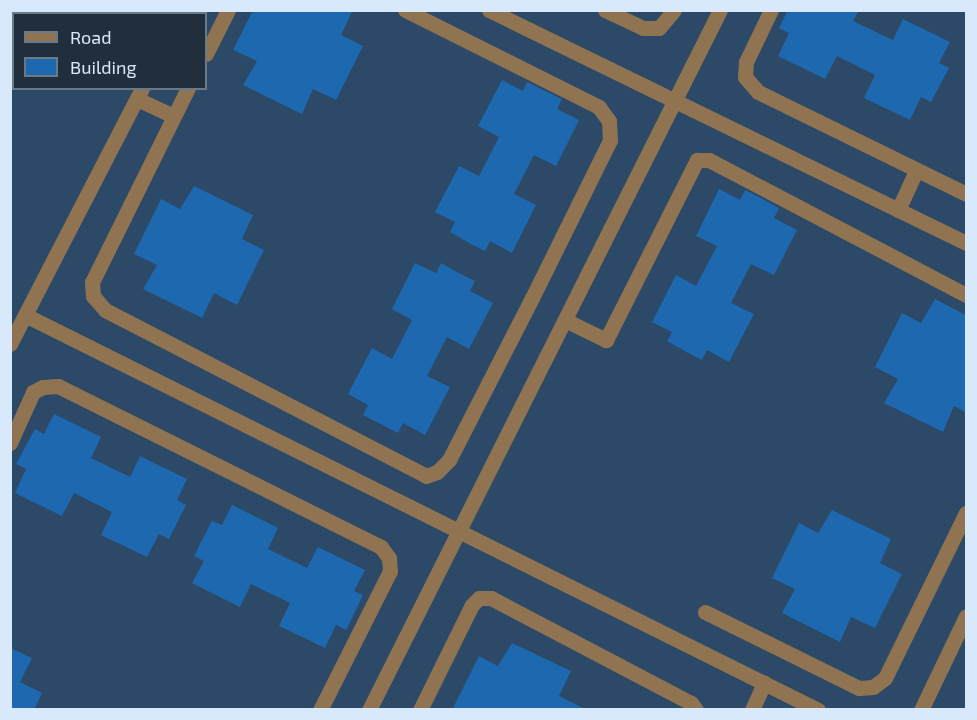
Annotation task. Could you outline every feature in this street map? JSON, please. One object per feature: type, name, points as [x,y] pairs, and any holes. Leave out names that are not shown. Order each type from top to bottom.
[{"type":"street","points":[[207,52],[228,10]]},
{"type":"street","points":[[187,90],[92,282],[93,296],[105,310],[426,476],[437,472],[449,460],[537,288],[609,140],[609,122],[599,108],[405,10]]},
{"type":"street","points":[[489,10],[966,243]]},
{"type":"street","points":[[605,10],[643,28],[659,28],[674,10]]},
{"type":"street","points":[[369,710],[720,10]]},
{"type":"street","points":[[771,10],[746,62],[745,77],[758,92],[966,194]]},
{"type":"street","points":[[10,344],[140,94],[173,116]]},
{"type":"street","points":[[565,320],[606,340],[697,160],[710,160],[966,296]]},
{"type":"street","points":[[898,210],[916,171]]},
{"type":"street","points":[[25,315],[818,710]]},
{"type":"street","points":[[10,443],[33,393],[43,387],[58,386],[381,547],[388,558],[390,571],[320,710]]},
{"type":"street","points":[[705,612],[859,688],[873,687],[885,678],[966,513]]},
{"type":"street","points":[[420,710],[472,605],[479,598],[491,598],[691,703],[696,710]]},
{"type":"street","points":[[921,710],[966,616]]},
{"type":"street","points":[[752,710],[765,683]]},
{"type":"building","points":[[253,10],[353,10],[341,35],[363,46],[336,100],[313,89],[302,114],[243,85],[257,61],[233,50]]},
{"type":"building","points":[[788,10],[859,10],[853,21],[893,40],[903,19],[950,42],[939,63],[949,68],[931,102],[921,97],[910,120],[864,98],[875,75],[837,56],[825,79],[778,56],[789,33],[779,28]]},
{"type":"building","points":[[502,80],[523,91],[527,82],[562,99],[557,109],[579,120],[556,166],[534,155],[514,194],[536,205],[512,253],[490,241],[485,251],[471,244],[450,232],[455,222],[435,212],[459,166],[479,176],[499,137],[478,126]]},
{"type":"building","points":[[194,186],[253,215],[242,239],[264,250],[237,305],[214,293],[202,318],[143,289],[157,265],[134,254],[161,199],[180,209]]},
{"type":"building","points":[[719,189],[740,200],[745,190],[759,197],[779,208],[774,218],[797,230],[774,275],[751,264],[731,303],[754,314],[729,362],[707,350],[702,360],[688,353],[667,341],[672,332],[652,322],[676,275],[696,286],[717,246],[696,236]]},
{"type":"building","points":[[415,263],[436,273],[441,263],[475,281],[470,291],[493,303],[469,349],[447,337],[427,376],[450,387],[425,435],[403,423],[398,433],[363,415],[368,405],[348,394],[372,348],[392,359],[412,320],[392,309]]},
{"type":"building","points":[[935,299],[966,315],[966,413],[954,406],[943,432],[884,403],[898,379],[875,367],[902,313],[921,323]]},
{"type":"building","points":[[54,414],[101,437],[91,458],[130,477],[140,456],[187,479],[177,500],[186,505],[169,539],[159,534],[147,557],[101,535],[112,512],[74,493],[62,516],[15,493],[26,469],[16,464],[35,429],[44,434]]},
{"type":"building","points":[[232,505],[278,528],[268,549],[307,568],[318,547],[365,570],[354,591],[363,595],[346,630],[336,625],[325,648],[279,626],[290,603],[251,584],[240,607],[192,583],[204,561],[194,556],[201,542],[212,521],[222,525]]},
{"type":"building","points":[[832,510],[891,539],[880,563],[902,574],[875,628],[851,617],[840,642],[782,613],[795,589],[772,578],[799,523],[818,533]]},
{"type":"building","points":[[512,643],[571,671],[559,696],[587,710],[452,710],[479,656],[498,666]]},
{"type":"building","points":[[10,648],[32,658],[20,682],[42,693],[34,710],[10,710]]}]
